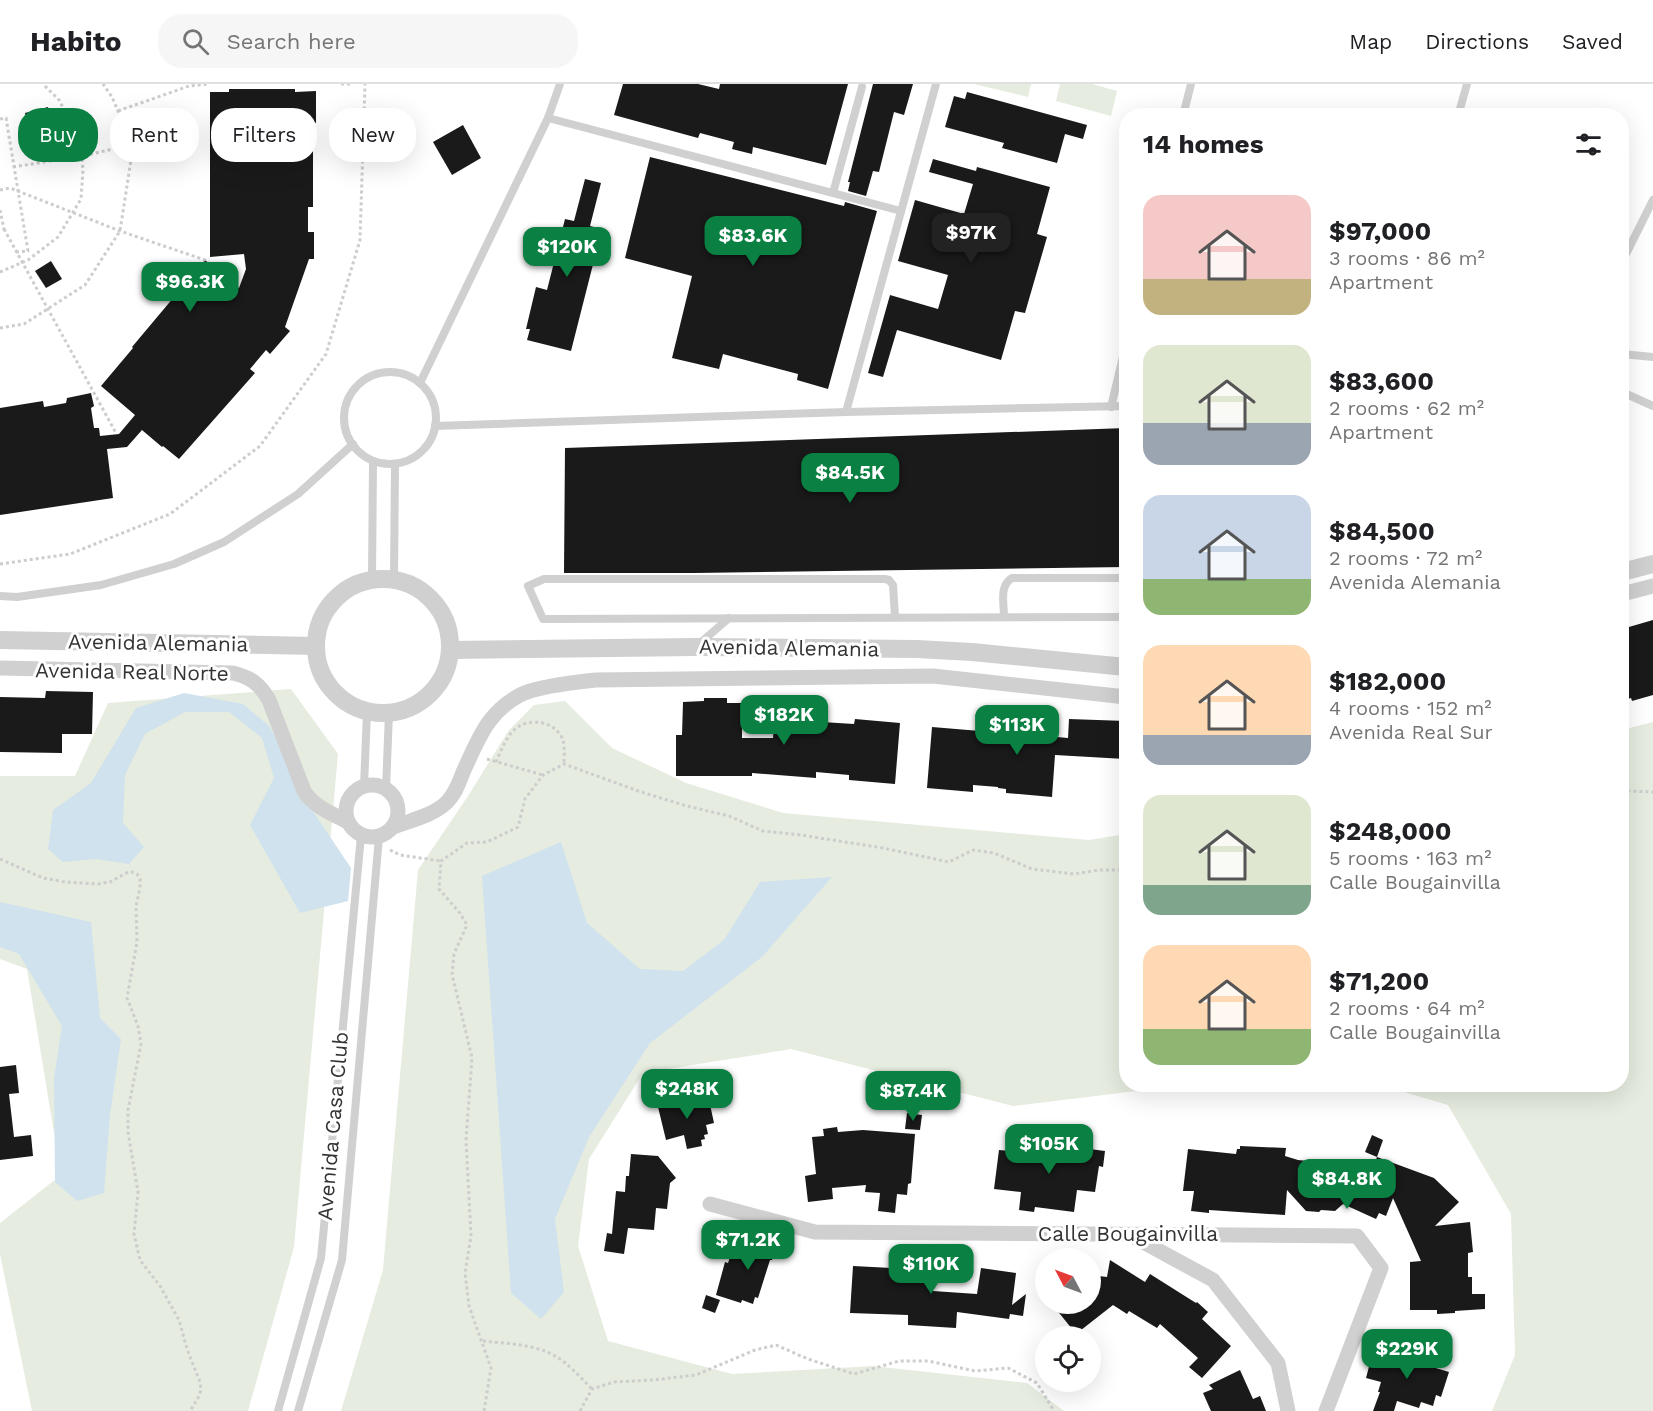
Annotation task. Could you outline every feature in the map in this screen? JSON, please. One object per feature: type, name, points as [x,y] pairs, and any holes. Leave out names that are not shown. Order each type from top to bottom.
[{"type":"street","points":[[1629,570],[1653,564]]},
{"type":"street","points":[[372,580],[394,580],[412,585],[435,604],[448,630],[450,650],[446,668],[438,685],[424,699],[408,708],[389,713],[367,712],[350,705],[336,694],[325,680],[318,663],[316,646],[318,627],[326,610],[354,585],[372,580]]},
{"type":"street","points":[[1629,592],[1653,586]]},
{"type":"street","name":"Avenida Alemania","points":[[0,640],[316,646]]},
{"type":"street","name":"Avenida Alemania","points":[[450,650],[695,647],[928,650],[972,652],[1119,667]]},
{"type":"street","name":"Avenida Real Norte","points":[[0,668],[244,675],[263,689],[309,799],[317,806],[348,822]]},
{"type":"street","points":[[393,827],[435,811],[446,804],[454,794],[486,724],[502,707],[522,694],[555,685],[596,680],[933,676],[1119,696]]},
{"type":"street","points":[[375,785],[386,789],[398,805],[399,813],[393,827],[379,837],[361,836],[348,822],[346,811],[348,800],[352,794],[363,787],[375,785]]},
{"type":"street","points":[[326,810],[348,800]]},
{"type":"street","points":[[398,805],[423,816]]},
{"type":"street","name":"Calle Bougainvilla","points":[[710,1204],[815,1232],[1357,1236],[1380,1268],[1326,1411]]},
{"type":"street","points":[[1129,1234],[1213,1280],[1278,1363],[1288,1411]]},
{"type":"lane","points":[[420,382],[548,118],[560,84]]},
{"type":"lane","points":[[846,412],[936,84]]},
{"type":"lane","points":[[1186,108],[1191,84]]},
{"type":"lane","points":[[1460,108],[1467,84]]},
{"type":"lane","points":[[833,193],[862,87]]},
{"type":"lane","points":[[548,118],[901,211]]},
{"type":"lane","points":[[1629,248],[1653,200]]},
{"type":"lane","points":[[1629,355],[1653,357]]},
{"type":"lane","points":[[396,372],[420,382],[430,395],[435,410],[435,426],[430,440],[421,452],[409,460],[395,464],[374,461],[362,454],[347,433],[344,420],[346,406],[351,394],[359,384],[370,377],[396,372]]},
{"type":"lane","points":[[1111,408],[1119,374]]},
{"type":"lane","points":[[1629,395],[1653,406]]},
{"type":"lane","points":[[435,426],[846,412],[1119,407]]},
{"type":"lane","points":[[0,597],[16,597],[100,585],[174,564],[224,542],[298,494],[353,444]]},
{"type":"lane","points":[[372,580],[374,461]]},
{"type":"lane","points":[[394,580],[395,464]]},
{"type":"lane","points":[[1004,616],[1004,586],[1012,578],[1119,578]]},
{"type":"lane","points":[[895,617],[893,585],[885,579],[544,579],[528,586],[543,619],[1119,617]]},
{"type":"lane","points":[[695,647],[729,618]]},
{"type":"lane","points":[[363,787],[367,712]]},
{"type":"lane","points":[[386,789],[389,713]]},
{"type":"lane","name":"Avenida Casa Club","points":[[278,1411],[321,1258],[361,836]]},
{"type":"lane","name":"Avenida Casa Club","points":[[298,1411],[342,1260],[379,837]]},
{"type":"path","points":[[43,84],[62,108]]},
{"type":"path","points":[[103,84],[117,108]]},
{"type":"path","points":[[126,108],[189,85],[209,84]]},
{"type":"path","points":[[341,84],[352,84]]},
{"type":"path","points":[[0,564],[70,554],[170,514],[260,446],[326,354],[360,240],[365,84]]},
{"type":"path","points":[[0,119],[6,118],[28,251],[16,252]]},
{"type":"path","points":[[13,167],[44,162]]},
{"type":"path","points":[[0,272],[28,260],[58,237],[81,199],[82,162]]},
{"type":"path","points":[[0,328],[24,324],[85,285],[120,231],[131,162]]},
{"type":"path","points":[[0,190],[10,188],[17,190],[120,231],[205,260],[217,270]]},
{"type":"path","points":[[0,210],[2,229],[116,433]]},
{"type":"path","points":[[496,762],[513,731],[521,725],[542,722],[554,728],[564,741],[564,764]]},
{"type":"path","points":[[471,755],[543,775]]},
{"type":"path","points":[[379,837],[388,849],[400,855],[441,861],[467,843],[487,842],[518,827],[525,800],[543,775],[564,764],[687,806],[729,816],[762,831],[883,848],[949,862],[973,850],[994,853],[1032,869],[1074,874],[1098,870],[1119,870]]},
{"type":"path","points":[[1629,791],[1653,792]]},
{"type":"path","points":[[0,859],[43,878],[65,882],[98,884],[110,882],[128,872],[137,874],[140,879],[136,906],[137,942],[127,998],[138,1026],[141,1044],[128,1110],[128,1132],[138,1192],[134,1234],[140,1260],[160,1286],[179,1320],[200,1382],[201,1390],[190,1411]]},
{"type":"path","points":[[441,861],[439,889],[460,913],[467,925],[454,954],[452,974],[472,1058],[466,1140],[471,1236],[465,1273],[469,1306],[491,1368],[484,1411]]},
{"type":"path","points":[[483,1341],[526,1345],[543,1350],[563,1361],[592,1389]]},
{"type":"path","points":[[580,1411],[592,1389],[614,1382],[696,1375],[755,1350],[776,1345],[808,1359],[854,1374],[899,1361],[928,1361],[975,1371],[1008,1368],[1037,1383],[1054,1411]]},
{"type":"shaded area","points":[[974,84],[1031,84],[1028,97]]},
{"type":"shaded area","points":[[1060,84],[1092,84],[1117,91],[1111,116],[1056,101]]},
{"type":"shaded area","points":[[291,689],[338,754],[294,1247],[248,1411],[32,1411],[0,1254],[0,1223],[61,1175],[27,969],[0,959],[0,776],[75,776],[108,703]]},
{"type":"shaded area","points":[[565,701],[612,748],[686,783],[783,813],[1089,840],[1119,835],[1119,1092],[1128,1092],[1013,1106],[791,1049],[643,1073],[589,1159],[578,1246],[608,1341],[732,1374],[873,1366],[1027,1383],[1035,1389],[1035,1392],[1039,1392],[1064,1411],[341,1411],[383,1270],[418,870],[509,730],[534,705]]},
{"type":"shaded area","points":[[1653,722],[1653,1411],[1492,1411],[1515,1355],[1511,1214],[1448,1105],[1404,1092],[1629,1092],[1629,728]]},
{"type":"water","points":[[184,693],[243,704],[269,726],[294,769],[304,798],[351,868],[348,901],[300,913],[250,825],[274,778],[262,738],[229,712],[185,712],[145,734],[125,775],[123,823],[144,847],[129,864],[96,859],[63,862],[48,849],[53,810],[91,783],[136,708]]},
{"type":"water","points":[[561,842],[587,923],[640,969],[683,971],[724,940],[760,882],[832,877],[762,957],[650,1043],[589,1137],[555,1219],[564,1292],[541,1319],[511,1293],[482,876]]},
{"type":"water","points":[[0,902],[91,922],[100,1018],[121,1039],[110,1115],[104,1193],[77,1201],[55,1182],[54,1078],[62,1026],[19,954],[0,947]]},
{"type":"building","points":[[623,84],[698,84],[719,89],[720,84],[848,84],[826,165],[753,147],[752,154],[732,149],[734,142],[700,133],[698,138],[614,115]]},
{"type":"building","points":[[873,84],[913,84],[904,115],[894,112],[879,172],[873,171],[866,196],[848,191],[850,182],[848,182]]},
{"type":"building","points":[[229,89],[316,91],[316,108],[211,108],[211,162],[313,162],[313,207],[308,207],[308,232],[314,232],[314,259],[309,259],[285,327],[290,331],[270,354],[266,350],[250,369],[255,373],[179,459],[142,430],[127,447],[107,449],[113,498],[0,515],[0,408],[43,401],[44,407],[66,403],[67,398],[91,393],[94,406],[91,408],[94,428],[99,428],[100,436],[119,434],[135,415],[101,386],[132,347],[205,260],[239,288],[246,269],[244,254],[210,257],[210,92],[229,92]]},
{"type":"building","points":[[967,92],[1087,125],[1083,139],[1065,134],[1057,163],[1002,148],[1004,143],[945,127],[954,96],[965,99]]},
{"type":"building","points":[[463,125],[481,158],[452,175],[433,142]]},
{"type":"building","points":[[650,157],[844,206],[845,202],[877,211],[828,389],[797,380],[798,374],[723,354],[719,369],[672,358],[692,276],[625,258]]},
{"type":"building","points":[[933,159],[976,171],[977,167],[1050,187],[1037,234],[1047,237],[1025,313],[1015,311],[1001,360],[897,330],[883,377],[868,373],[890,295],[938,309],[948,275],[898,261],[915,200],[964,214],[973,184],[929,172]]},
{"type":"building","points":[[585,179],[601,183],[590,226],[602,229],[571,351],[527,340],[530,329],[526,329],[536,287],[547,290],[565,219],[574,221]]},
{"type":"building","points":[[51,261],[62,279],[46,288],[35,271]]},
{"type":"building","points":[[1119,428],[1119,567],[564,573],[565,448]]},
{"type":"building","points":[[1653,620],[1653,695],[1632,701],[1629,699],[1629,627]]},
{"type":"building","points":[[46,691],[93,692],[92,734],[62,734],[62,753],[0,752],[0,697],[45,698]]},
{"type":"building","points":[[704,698],[727,698],[727,703],[742,703],[742,738],[773,738],[775,714],[823,717],[822,722],[854,724],[855,719],[900,723],[895,784],[849,780],[849,775],[816,772],[816,778],[752,773],[752,776],[676,776],[676,735],[682,735],[683,702],[704,701]]},
{"type":"building","points":[[1069,719],[1119,721],[1119,759],[1055,755],[1052,797],[1006,793],[1006,789],[998,787],[973,785],[973,792],[927,788],[932,727],[980,731],[979,735],[1011,738],[1012,733],[1068,738]]},
{"type":"building","points":[[16,1065],[19,1093],[9,1094],[14,1137],[31,1135],[33,1156],[0,1160],[0,1067]]},
{"type":"building","points":[[708,1095],[714,1123],[706,1125],[708,1134],[704,1135],[705,1139],[701,1140],[702,1146],[687,1149],[684,1135],[666,1140],[658,1107]]},
{"type":"building","points":[[907,1113],[922,1115],[920,1130],[905,1129]]},
{"type":"building","points":[[837,1127],[838,1132],[863,1130],[915,1134],[911,1183],[908,1184],[907,1195],[897,1194],[895,1213],[878,1211],[880,1193],[865,1192],[866,1185],[832,1188],[833,1199],[808,1202],[805,1176],[816,1174],[812,1137],[824,1136],[823,1129]]},
{"type":"building","points":[[1372,1135],[1383,1140],[1377,1157],[1365,1152]]},
{"type":"building","points":[[1032,1139],[1044,1140],[1044,1143],[1105,1151],[1103,1167],[1099,1166],[1095,1192],[1077,1190],[1074,1212],[1035,1207],[1034,1212],[1019,1210],[1021,1192],[994,1189],[999,1150],[1030,1153]]},
{"type":"building","points":[[1240,1146],[1286,1148],[1285,1156],[1298,1160],[1339,1164],[1339,1170],[1364,1192],[1377,1157],[1434,1178],[1459,1202],[1435,1226],[1470,1222],[1473,1252],[1468,1253],[1468,1277],[1472,1277],[1472,1294],[1485,1294],[1485,1309],[1437,1314],[1437,1310],[1410,1310],[1410,1262],[1421,1261],[1393,1198],[1386,1216],[1379,1213],[1376,1219],[1343,1204],[1335,1211],[1306,1211],[1287,1190],[1285,1215],[1191,1211],[1194,1191],[1183,1191],[1188,1149],[1236,1154]]},
{"type":"building","points":[[631,1154],[658,1156],[676,1178],[670,1183],[667,1209],[656,1208],[654,1230],[628,1228],[624,1254],[604,1251],[607,1233],[612,1234],[616,1191],[625,1192]]},
{"type":"building","points":[[761,1228],[773,1231],[771,1239],[777,1242],[758,1298],[755,1297],[753,1304],[742,1300],[741,1303],[716,1295],[725,1262],[728,1263],[731,1254],[751,1260]]},
{"type":"building","points":[[911,1259],[935,1260],[933,1291],[977,1294],[981,1268],[1016,1273],[1012,1305],[1026,1294],[1023,1316],[1010,1314],[1009,1319],[957,1312],[956,1328],[908,1325],[908,1315],[850,1313],[853,1266],[911,1269]]},
{"type":"building","points":[[1110,1260],[1145,1282],[1150,1274],[1197,1302],[1208,1312],[1202,1319],[1231,1346],[1202,1378],[1189,1367],[1198,1358],[1160,1324],[1157,1328],[1129,1311],[1127,1314],[1113,1305],[1086,1326],[1070,1326],[1060,1314],[1101,1314],[1101,1276],[1107,1277]]},
{"type":"building","points":[[706,1295],[720,1300],[715,1313],[702,1308]]},
{"type":"building","points":[[1411,1335],[1425,1338],[1419,1363],[1449,1372],[1441,1397],[1436,1395],[1433,1406],[1421,1402],[1419,1408],[1397,1401],[1394,1411],[1373,1411],[1381,1382],[1366,1378],[1371,1359],[1391,1365],[1394,1355],[1406,1359]]},
{"type":"building","points":[[1240,1370],[1253,1399],[1260,1396],[1266,1411],[1211,1411],[1203,1393],[1213,1389],[1209,1385]]}]
